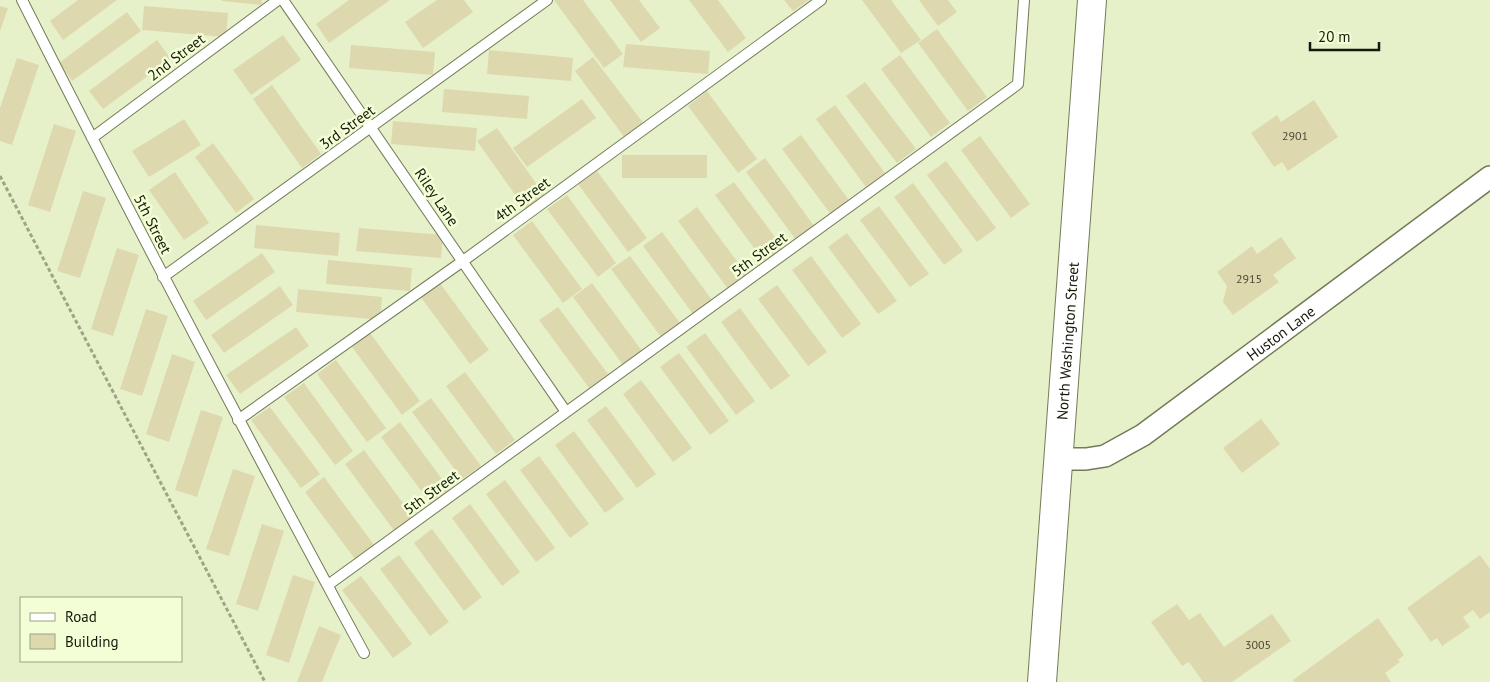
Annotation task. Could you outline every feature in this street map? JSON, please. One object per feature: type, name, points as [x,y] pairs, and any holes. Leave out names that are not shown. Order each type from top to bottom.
[{"type":"main road","name":"North Washington Street","points":[[1042,682],[1092,0]]},
{"type":"street","name":"Huston Lane","points":[[1058,459],[1086,459],[1105,456],[1143,435],[1490,177]]},
{"type":"lane","name":"5th Street","points":[[22,0],[163,277],[328,585],[1018,84],[1024,0]]},
{"type":"lane","name":"2nd Street","points":[[92,138],[278,0]]},
{"type":"lane","name":"Riley Lane","points":[[283,0],[566,412]]},
{"type":"lane","name":"3rd Street","points":[[163,277],[547,0]]},
{"type":"lane","name":"4th Street","points":[[238,420],[463,261],[821,0]]},
{"type":"lane","points":[[328,585],[364,653]]},
{"type":"path","points":[[0,176],[265,682]]},
{"type":"building","points":[[78,0],[117,0],[63,40],[50,21]]},
{"type":"building","points":[[222,0],[262,0],[261,5]]},
{"type":"building","points":[[349,0],[390,0],[329,43],[316,24]]},
{"type":"building","points":[[437,0],[464,0],[473,12],[423,48],[405,22]]},
{"type":"building","points":[[554,0],[583,0],[623,54],[604,68]]},
{"type":"building","points":[[610,0],[639,0],[660,28],[641,42]]},
{"type":"building","points":[[689,0],[718,0],[746,38],[728,52]]},
{"type":"building","points":[[784,0],[809,0],[793,11]]},
{"type":"building","points":[[862,0],[891,0],[921,40],[901,53]]},
{"type":"building","points":[[919,0],[948,0],[957,12],[938,26]]},
{"type":"building","points":[[0,6],[8,8],[0,31]]},
{"type":"building","points":[[144,6],[228,13],[226,37],[142,30]]},
{"type":"building","points":[[127,12],[141,31],[72,81],[59,63]]},
{"type":"building","points":[[937,29],[987,97],[968,111],[918,43]]},
{"type":"building","points":[[283,35],[301,60],[251,95],[233,70]]},
{"type":"building","points":[[157,40],[171,59],[103,109],[89,91]]},
{"type":"building","points":[[626,44],[710,51],[708,74],[623,67]]},
{"type":"building","points":[[351,45],[435,52],[433,75],[349,68]]},
{"type":"building","points":[[489,50],[573,58],[571,81],[487,74]]},
{"type":"building","points":[[900,55],[950,123],[931,137],[881,69]]},
{"type":"building","points":[[593,57],[644,124],[625,138],[575,71]]},
{"type":"building","points":[[17,58],[39,65],[12,145],[0,141],[0,108]]},
{"type":"building","points":[[865,82],[916,149],[897,163],[846,96]]},
{"type":"building","points":[[272,85],[321,154],[302,168],[253,99]]},
{"type":"building","points":[[444,89],[529,96],[527,119],[442,112]]},
{"type":"building","points":[[707,91],[757,159],[738,173],[688,106]]},
{"type":"building","points":[[582,99],[596,118],[527,167],[513,148]]},
{"type":"building","points":[[1314,100],[1338,137],[1288,171],[1282,162],[1274,167],[1251,133],[1277,115],[1281,122]]},
{"type":"building","points":[[835,105],[885,173],[866,187],[816,119]]},
{"type":"building","points":[[184,119],[201,145],[149,177],[132,151]]},
{"type":"building","points":[[393,121],[477,128],[475,151],[391,144]]},
{"type":"building","points":[[54,124],[76,131],[50,212],[28,205]]},
{"type":"building","points":[[497,128],[545,196],[526,210],[477,141]]},
{"type":"building","points":[[801,135],[851,203],[832,216],[782,149]]},
{"type":"building","points":[[980,136],[1030,204],[1011,218],[961,150]]},
{"type":"building","points":[[213,143],[254,199],[236,213],[195,157]]},
{"type":"building","points":[[622,155],[707,155],[707,178],[622,178]]},
{"type":"building","points":[[765,158],[814,226],[796,240],[746,172]]},
{"type":"building","points":[[946,161],[996,228],[977,242],[927,175]]},
{"type":"building","points":[[597,171],[647,238],[628,252],[578,184]]},
{"type":"building","points":[[175,172],[209,223],[184,240],[149,190]]},
{"type":"building","points":[[734,182],[784,249],[765,263],[715,195]]},
{"type":"building","points":[[913,183],[963,251],[944,265],[894,197]]},
{"type":"building","points":[[83,191],[106,198],[80,278],[57,271]]},
{"type":"building","points":[[567,195],[616,263],[598,277],[547,209]]},
{"type":"building","points":[[879,206],[929,274],[910,287],[860,220]]},
{"type":"building","points":[[697,207],[747,275],[728,289],[678,221]]},
{"type":"building","points":[[532,221],[582,289],[563,303],[513,235]]},
{"type":"building","points":[[256,225],[340,233],[338,256],[254,248]]},
{"type":"building","points":[[359,228],[443,235],[441,258],[356,251]]},
{"type":"building","points":[[662,232],[712,300],[693,314],[643,246]]},
{"type":"building","points":[[847,233],[897,301],[878,314],[828,247]]},
{"type":"building","points":[[1281,237],[1296,258],[1273,275],[1279,282],[1233,315],[1223,302],[1227,286],[1217,272],[1252,246],[1257,254]]},
{"type":"building","points":[[117,248],[139,255],[113,336],[91,329]]},
{"type":"building","points":[[262,253],[275,272],[206,320],[193,301]]},
{"type":"building","points":[[630,256],[680,323],[661,337],[611,269]]},
{"type":"building","points":[[811,256],[861,324],[842,338],[792,270]]},
{"type":"building","points":[[328,260],[412,268],[410,291],[326,284]]},
{"type":"building","points":[[439,282],[489,350],[470,364],[420,296]]},
{"type":"building","points":[[592,283],[642,351],[623,365],[573,297]]},
{"type":"building","points":[[777,285],[827,352],[808,366],[758,299]]},
{"type":"building","points":[[280,286],[293,305],[224,353],[211,335]]},
{"type":"building","points":[[298,289],[382,297],[380,320],[296,312]]},
{"type":"building","points":[[558,307],[608,374],[589,388],[539,320]]},
{"type":"building","points":[[740,308],[790,376],[771,390],[721,322]]},
{"type":"building","points":[[146,309],[168,316],[142,396],[120,389]]},
{"type":"building","points":[[296,327],[309,346],[240,394],[226,375]]},
{"type":"building","points":[[370,333],[420,401],[402,415],[352,347]]},
{"type":"building","points":[[705,333],[755,401],[736,415],[686,347]]},
{"type":"building","points":[[679,353],[729,421],[710,435],[660,367]]},
{"type":"building","points":[[172,354],[195,362],[169,442],[146,434]]},
{"type":"building","points":[[336,360],[386,428],[367,442],[317,374]]},
{"type":"building","points":[[465,372],[515,440],[496,454],[446,386]]},
{"type":"building","points":[[641,380],[692,448],[673,462],[623,394]]},
{"type":"building","points":[[304,383],[353,451],[335,465],[284,397]]},
{"type":"building","points":[[431,398],[481,466],[462,479],[412,412]]},
{"type":"building","points":[[606,406],[656,474],[637,488],[587,420]]},
{"type":"building","points":[[270,407],[320,474],[301,488],[251,420]]},
{"type":"building","points":[[201,410],[223,417],[197,497],[175,490]]},
{"type":"building","points":[[1261,419],[1280,444],[1242,473],[1223,448]]},
{"type":"building","points":[[400,422],[450,490],[431,504],[381,437]]},
{"type":"building","points":[[574,431],[624,499],[605,513],[555,445]]},
{"type":"building","points":[[364,450],[414,518],[395,532],[345,464]]},
{"type":"building","points":[[539,456],[589,524],[570,538],[520,470]]},
{"type":"building","points":[[233,469],[255,476],[229,556],[206,549]]},
{"type":"building","points":[[324,477],[374,545],[355,559],[305,492]]},
{"type":"building","points":[[505,480],[555,548],[536,562],[486,494]]},
{"type":"building","points":[[470,504],[520,572],[502,586],[452,518]]},
{"type":"building","points":[[262,524],[284,531],[258,611],[236,604]]},
{"type":"building","points":[[432,529],[482,597],[464,611],[414,543]]},
{"type":"building","points":[[399,555],[449,622],[430,636],[380,569]]},
{"type":"building","points":[[1480,555],[1490,569],[1490,612],[1480,619],[1473,610],[1463,617],[1470,627],[1442,646],[1437,638],[1431,642],[1407,608]]},
{"type":"building","points":[[293,575],[315,582],[289,663],[266,655]]},
{"type":"building","points":[[361,576],[412,644],[393,658],[342,590]]},
{"type":"building","points":[[1177,604],[1189,620],[1200,613],[1224,647],[1272,614],[1291,641],[1232,682],[1203,682],[1189,662],[1182,666],[1151,622]]},
{"type":"building","points":[[1378,618],[1404,655],[1398,660],[1400,662],[1385,673],[1391,682],[1294,682],[1293,680]]},
{"type":"building","points":[[319,626],[341,635],[322,682],[297,682]]}]
